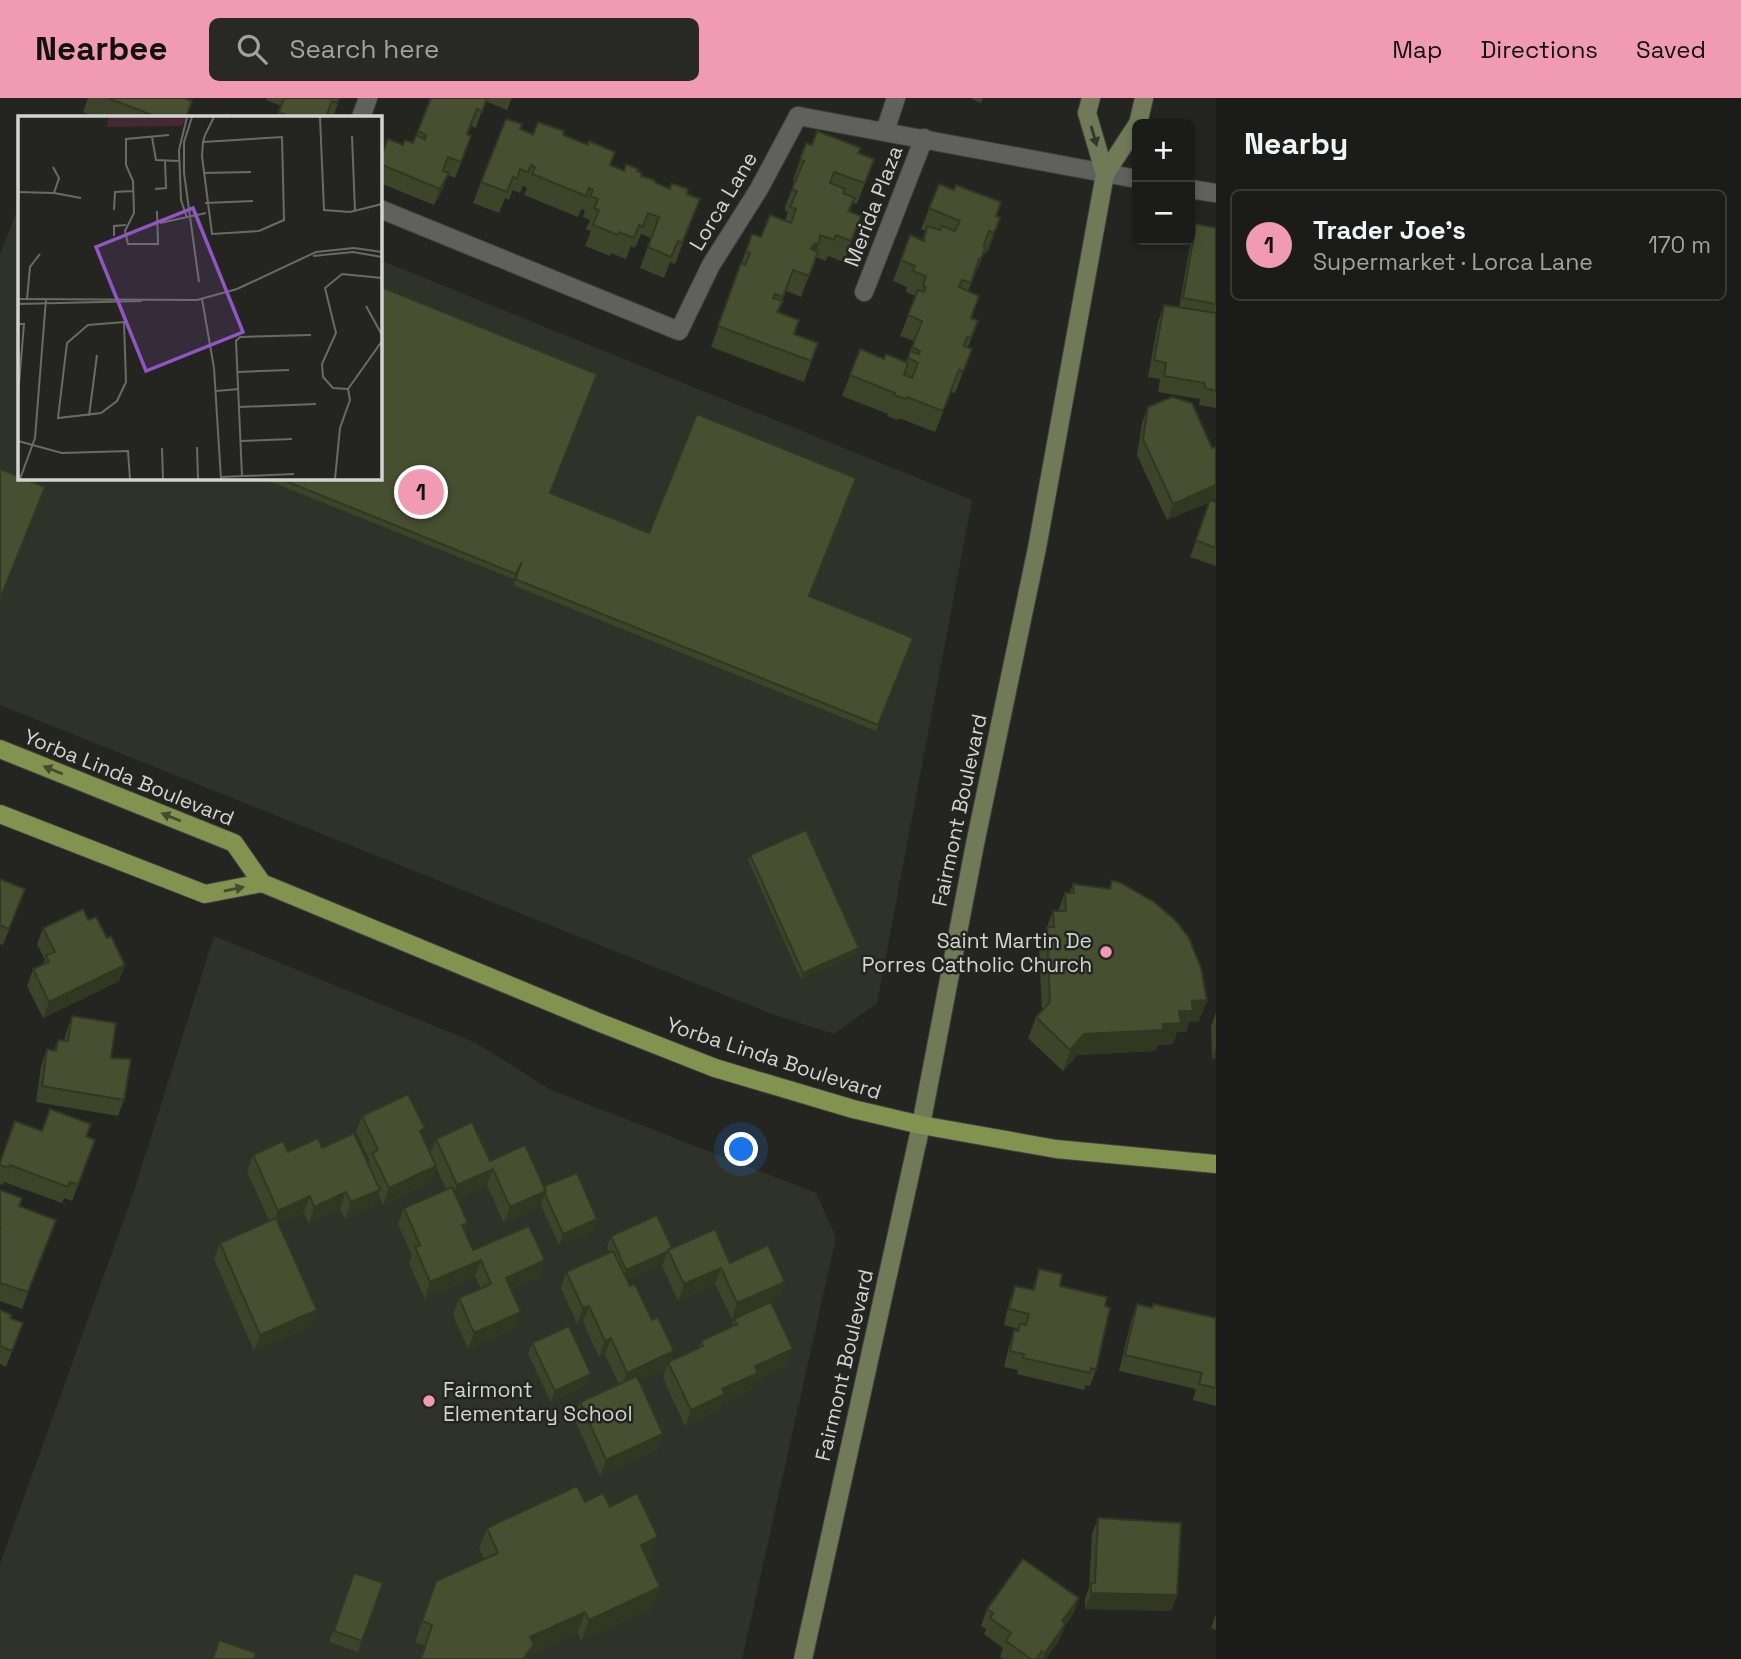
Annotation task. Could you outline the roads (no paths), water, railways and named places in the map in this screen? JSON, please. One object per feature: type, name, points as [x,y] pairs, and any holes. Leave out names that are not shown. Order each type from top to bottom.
[{"type":"main road","name":"Fairmont Boulevard","points":[[1091,98],[1087,113],[1105,174]]},
{"type":"main road","name":"Fairmont Boulevard","points":[[1139,119],[1144,98]]},
{"type":"main road","name":"Fairmont Boulevard","points":[[803,1659],[921,1125],[1037,548],[1105,174],[1132,134]]},
{"type":"main road","name":"Yorba Linda Boulevard","points":[[0,750],[234,843],[262,883],[715,1068],[853,1109],[921,1125],[1056,1149],[1216,1164]]},
{"type":"main road","points":[[0,814],[205,894],[262,883]]},
{"type":"street","points":[[361,116],[368,98]]},
{"type":"street","points":[[792,98],[798,116],[1132,178]]},
{"type":"street","points":[[885,131],[896,98]]},
{"type":"street","name":"Lorca Lane","points":[[382,210],[679,331],[711,265],[759,189],[798,116]]},
{"type":"street","name":"Merida Plaza","points":[[864,292],[924,138]]},
{"type":"street","points":[[1195,190],[1216,193]]},
{"type":"place","name":"Trader Joe's","points":[[421,492]]},
{"type":"place","name":"Saint Martin De Porres Catholic Church","points":[[1106,952]]},
{"type":"place","name":"Fairmont Elementary School","points":[[429,1401]]}]
